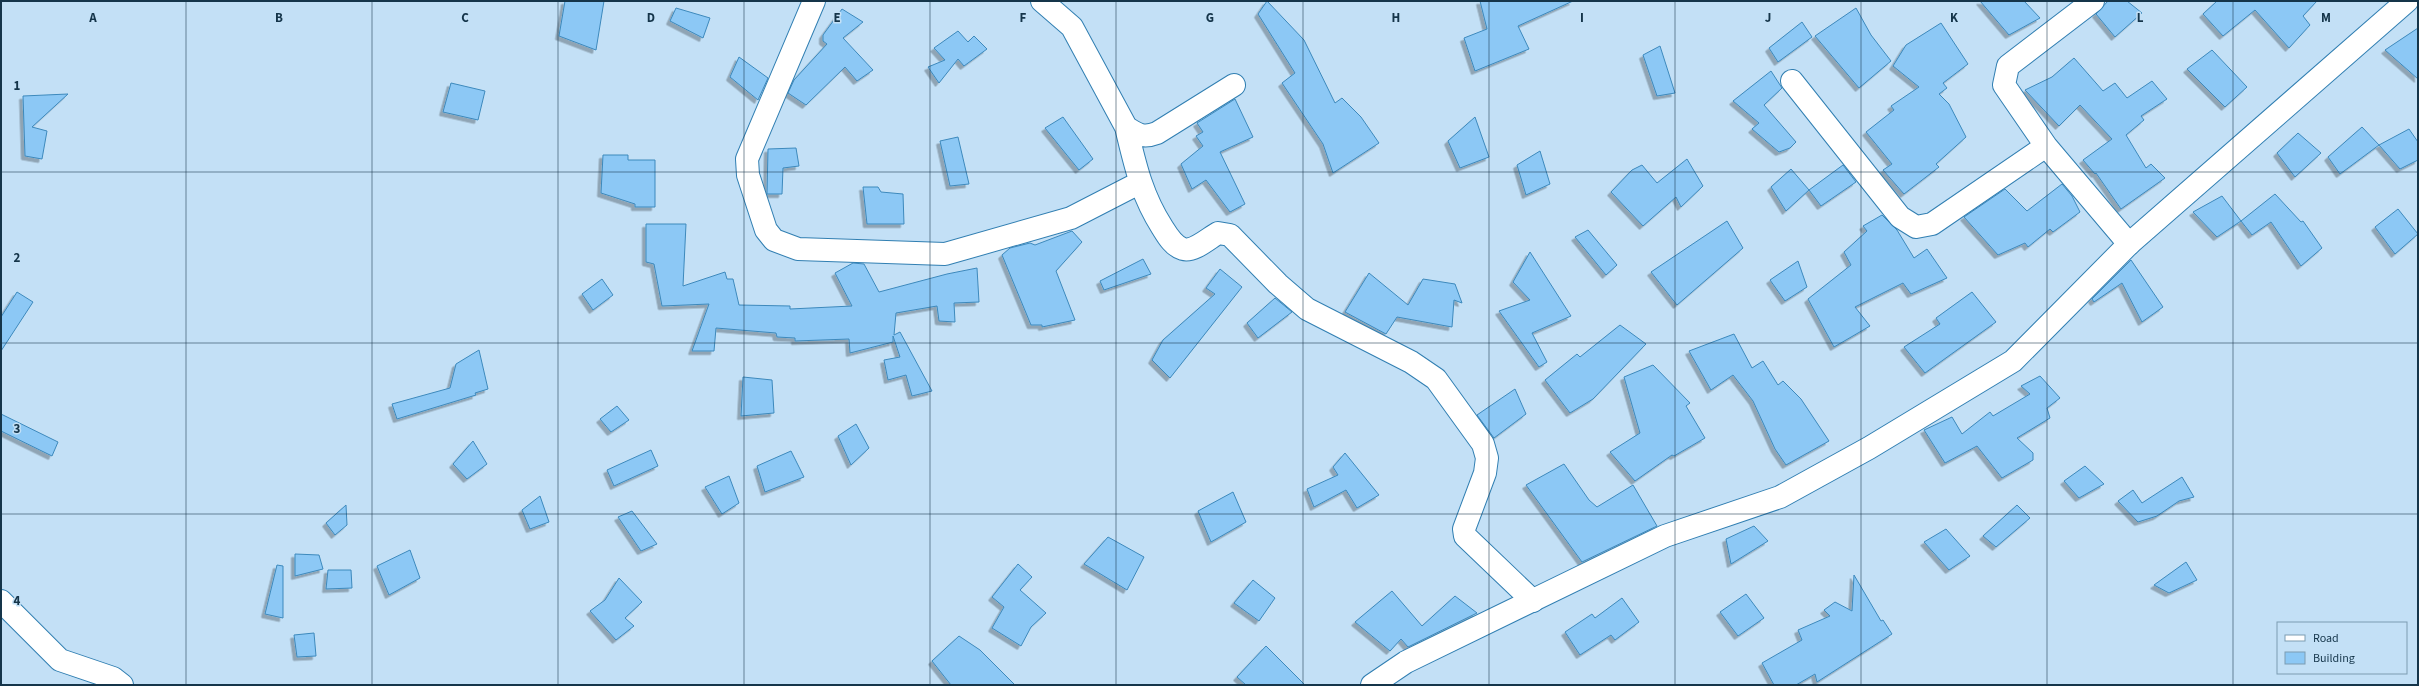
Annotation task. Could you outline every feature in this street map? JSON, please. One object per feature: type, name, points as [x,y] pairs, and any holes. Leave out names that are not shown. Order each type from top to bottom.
[{"type":"street","points":[[814,1],[747,159],[748,175],[766,230],[774,240],[798,249],[945,254],[1071,218],[1139,182]]},
{"type":"street","points":[[1042,1],[1072,27],[1126,127],[1139,182],[1148,205],[1170,240],[1182,249],[1190,249],[1218,233],[1230,235],[1278,284],[1306,309],[1411,362],[1436,379],[1483,444],[1487,458],[1485,473],[1464,529],[1465,536],[1533,600]]},
{"type":"street","points":[[2093,1],[2008,66],[2004,85],[2046,146],[2129,244]]},
{"type":"street","points":[[1372,685],[1406,662],[1665,536],[1780,497],[1869,448],[2013,361],[2129,244],[2407,1]]},
{"type":"street","points":[[1792,81],[1900,217],[1916,227],[1932,224],[2046,146]]},
{"type":"street","points":[[1126,127],[1136,134],[1146,137],[1157,133],[1234,85]]},
{"type":"street","points":[[1,601],[60,660],[113,678],[122,685]]},
{"type":"building","points":[[565,1],[604,1],[596,50],[559,36]]},
{"type":"building","points":[[1267,1],[1304,40],[1335,103],[1342,98],[1361,117],[1379,143],[1333,173],[1323,144],[1282,83],[1295,73],[1258,14]]},
{"type":"building","points":[[1480,1],[1573,1],[1518,26],[1529,49],[1475,71],[1464,38],[1487,29]]},
{"type":"building","points":[[1980,1],[2024,1],[2040,18],[2009,35]]},
{"type":"building","points":[[2108,1],[2127,1],[2142,13],[2115,37],[2096,14]]},
{"type":"building","points":[[2217,1],[2317,1],[2303,16],[2310,25],[2289,48],[2255,10],[2223,36],[2203,14]]},
{"type":"building","points":[[676,8],[710,18],[703,38],[670,21]]},
{"type":"building","points":[[1856,8],[1871,35],[1891,61],[1859,88],[1815,36]]},
{"type":"building","points":[[842,9],[863,22],[843,38],[873,70],[857,81],[845,67],[806,105],[788,93],[794,80],[827,44],[823,41],[823,35]]},
{"type":"building","points":[[1802,22],[1812,37],[1778,62],[1769,48]]},
{"type":"building","points":[[1941,23],[1968,64],[1943,83],[1947,88],[1939,94],[1949,104],[1966,137],[1936,164],[1939,167],[1904,194],[1883,170],[1892,164],[1866,132],[1894,110],[1891,106],[1919,87],[1893,66],[1906,45]]},
{"type":"building","points":[[2418,28],[2418,79],[2385,50]]},
{"type":"building","points":[[958,31],[968,42],[974,36],[987,49],[964,66],[958,59],[939,83],[928,67],[945,60],[934,48]]},
{"type":"building","points":[[1660,46],[1675,93],[1657,96],[1643,55]]},
{"type":"building","points":[[2212,50],[2247,87],[2225,107],[2187,69]]},
{"type":"building","points":[[739,57],[768,78],[758,100],[730,77]]},
{"type":"building","points":[[2074,58],[2103,91],[2115,83],[2127,98],[2152,81],[2167,99],[2141,116],[2144,120],[2126,135],[2146,168],[2151,164],[2165,178],[2121,209],[2096,173],[2095,174],[2083,160],[2112,139],[2080,105],[2059,126],[2025,90],[2052,77]]},
{"type":"building","points":[[1771,71],[1782,88],[1764,105],[1796,142],[1790,148],[1779,152],[1752,129],[1759,123],[1733,101]]},
{"type":"building","points":[[451,83],[485,91],[478,120],[443,112]]},
{"type":"building","points":[[68,94],[32,127],[47,131],[42,159],[25,156],[23,96]]},
{"type":"building","points":[[1235,99],[1253,137],[1220,152],[1245,204],[1230,212],[1206,180],[1192,189],[1181,164],[1203,146],[1196,136],[1203,132],[1197,123]]},
{"type":"building","points":[[1063,117],[1093,159],[1079,170],[1045,128]]},
{"type":"building","points":[[1475,117],[1489,157],[1460,168],[1448,141]]},
{"type":"building","points":[[2362,127],[2379,145],[2340,174],[2328,157]]},
{"type":"building","points":[[2409,129],[2418,142],[2418,160],[2400,169],[2379,145]]},
{"type":"building","points":[[2298,133],[2321,153],[2295,177],[2277,153]]},
{"type":"building","points":[[958,137],[969,184],[950,186],[940,141]]},
{"type":"building","points":[[796,148],[799,166],[783,168],[782,194],[767,194],[768,149]]},
{"type":"building","points":[[1540,151],[1550,184],[1526,195],[1517,165]]},
{"type":"building","points":[[603,155],[628,155],[628,160],[655,160],[655,207],[635,207],[635,204],[601,193]]},
{"type":"building","points":[[1687,159],[1703,186],[1681,207],[1676,197],[1643,226],[1611,192],[1632,170],[1642,165],[1657,183]]},
{"type":"building","points":[[1843,165],[1856,182],[1821,206],[1809,190]]},
{"type":"building","points":[[1791,169],[1809,190],[1786,211],[1771,187]]},
{"type":"building","points":[[2062,184],[2072,196],[2080,212],[2053,232],[2050,229],[2028,247],[2025,243],[1998,255],[1964,217],[2005,189],[2027,211]]},
{"type":"building","points":[[863,187],[878,187],[881,192],[903,194],[904,224],[867,224]]},
{"type":"building","points":[[2275,194],[2301,222],[2303,221],[2322,248],[2301,266],[2271,222],[2252,235],[2241,221]]},
{"type":"building","points":[[2222,196],[2241,221],[2217,237],[2193,212]]},
{"type":"building","points":[[2398,209],[2418,234],[2395,254],[2375,227]]},
{"type":"building","points":[[1882,215],[1897,230],[1914,258],[1927,249],[1947,278],[1911,294],[1903,283],[1855,307],[1870,326],[1834,347],[1808,299],[1851,265],[1844,252],[1867,231],[1863,226]]},
{"type":"building","points":[[1727,221],[1743,248],[1677,305],[1651,272]]},
{"type":"building","points":[[646,224],[686,224],[683,286],[725,272],[727,279],[733,279],[739,305],[790,306],[790,309],[852,306],[835,273],[853,263],[864,264],[879,292],[947,274],[977,268],[979,302],[954,303],[955,322],[939,321],[937,306],[896,313],[894,335],[900,332],[932,391],[912,396],[906,375],[888,380],[884,360],[900,357],[893,336],[893,342],[850,353],[849,339],[795,341],[795,338],[777,337],[776,333],[716,328],[714,351],[692,351],[709,304],[662,306],[654,264],[646,262]]},
{"type":"building","points":[[1588,230],[1617,265],[1606,275],[1575,237]]},
{"type":"building","points":[[1072,231],[1082,242],[1056,271],[1075,320],[1042,327],[1042,325],[1031,325],[1002,255],[1010,248],[1030,243],[1035,245]]},
{"type":"building","points":[[1530,252],[1571,316],[1532,333],[1547,362],[1539,367],[1499,311],[1530,300],[1513,282]]},
{"type":"building","points":[[1143,259],[1151,274],[1104,290],[1100,281]]},
{"type":"building","points":[[2131,260],[2163,307],[2142,322],[2122,283],[2094,302],[2092,299]]},
{"type":"building","points":[[1798,261],[1807,287],[1785,301],[1770,280]]},
{"type":"building","points":[[1220,269],[1242,287],[1170,378],[1152,360],[1163,340],[1215,294],[1206,288]]},
{"type":"building","points":[[1369,273],[1408,305],[1423,279],[1455,284],[1462,303],[1454,300],[1452,327],[1397,317],[1386,334],[1345,312]]},
{"type":"building","points":[[602,279],[613,295],[593,310],[582,294]]},
{"type":"building","points":[[17,292],[33,302],[1,351],[1,317]]},
{"type":"building","points":[[1972,292],[1996,322],[1925,373],[1904,347],[1940,324],[1936,318]]},
{"type":"building","points":[[1275,298],[1292,312],[1258,338],[1247,323]]},
{"type":"building","points":[[1620,325],[1646,344],[1593,399],[1570,413],[1545,380],[1577,354],[1580,357]]},
{"type":"building","points":[[1734,334],[1752,368],[1763,361],[1778,385],[1783,381],[1801,399],[1829,441],[1786,465],[1775,449],[1753,401],[1733,375],[1711,390],[1689,351]]},
{"type":"building","points":[[479,350],[488,389],[475,393],[476,395],[397,419],[392,404],[450,388],[456,364]]},
{"type":"building","points":[[1653,365],[1690,403],[1686,406],[1705,438],[1674,456],[1672,455],[1635,481],[1610,452],[1640,433],[1624,377]]},
{"type":"building","points":[[2040,376],[2060,398],[2047,408],[2050,418],[2017,438],[2033,453],[2033,460],[2002,478],[1977,446],[1945,463],[1924,430],[1952,417],[1962,434],[1990,412],[1993,416],[2030,394],[2021,386]]},
{"type":"building","points":[[743,377],[772,380],[774,413],[741,416]]},
{"type":"building","points":[[1515,389],[1526,414],[1494,438],[1477,415]]},
{"type":"building","points":[[617,406],[629,420],[611,432],[600,419]]},
{"type":"building","points":[[1,414],[58,442],[52,456],[1,431]]},
{"type":"building","points":[[856,424],[869,448],[851,465],[838,436]]},
{"type":"building","points":[[473,441],[487,464],[467,479],[453,464]]},
{"type":"building","points":[[651,450],[658,466],[614,486],[607,470]]},
{"type":"building","points":[[791,451],[804,477],[765,492],[757,466]]},
{"type":"building","points":[[1345,453],[1379,495],[1357,508],[1346,490],[1314,507],[1307,489],[1338,475],[1333,467]]},
{"type":"building","points":[[1564,464],[1589,500],[1597,507],[1633,485],[1657,526],[1582,562],[1526,485]]},
{"type":"building","points":[[2085,466],[2104,484],[2079,498],[2064,481]]},
{"type":"building","points":[[729,476],[739,503],[722,514],[705,487]]},
{"type":"building","points":[[2182,477],[2194,497],[2179,501],[2157,516],[2138,522],[2118,501],[2133,490],[2142,503]]},
{"type":"building","points":[[1233,492],[1246,522],[1211,542],[1198,511]]},
{"type":"building","points":[[540,496],[549,522],[530,529],[522,510]]},
{"type":"building","points":[[346,505],[347,525],[335,535],[326,523]]},
{"type":"building","points":[[2017,505],[2030,518],[1996,547],[1983,536]]},
{"type":"building","points":[[632,511],[657,544],[641,551],[618,517]]},
{"type":"building","points":[[1754,526],[1768,541],[1731,564],[1726,539]]},
{"type":"building","points":[[1946,529],[1970,556],[1949,570],[1924,542]]},
{"type":"building","points":[[1108,537],[1144,557],[1127,590],[1084,564]]},
{"type":"building","points":[[410,550],[420,578],[389,595],[377,566]]},
{"type":"building","points":[[295,554],[319,555],[323,569],[295,576]]},
{"type":"building","points":[[2186,562],[2197,580],[2169,593],[2154,585]]},
{"type":"building","points":[[1018,564],[1032,577],[1020,590],[1046,613],[1031,627],[1021,646],[992,628],[1004,607],[992,597]]},
{"type":"building","points":[[277,565],[283,566],[283,618],[265,614]]},
{"type":"building","points":[[328,570],[351,570],[352,588],[326,589]]},
{"type":"building","points":[[1854,575],[1881,621],[1883,620],[1892,634],[1817,682],[1815,674],[1796,685],[1774,685],[1762,663],[1802,640],[1798,630],[1830,616],[1824,610],[1835,602],[1852,611]]},
{"type":"building","points":[[619,578],[642,602],[625,618],[634,626],[616,640],[590,611],[605,600]]},
{"type":"building","points":[[1253,580],[1275,598],[1259,621],[1234,603]]},
{"type":"building","points":[[1392,591],[1422,626],[1455,596],[1477,613],[1408,647],[1401,639],[1390,651],[1355,622]]},
{"type":"building","points":[[1746,594],[1764,618],[1738,636],[1720,612]]},
{"type":"building","points":[[1622,598],[1639,622],[1615,640],[1611,635],[1580,655],[1565,632],[1592,614],[1595,618]]},
{"type":"building","points":[[314,633],[316,656],[297,657],[294,635]]},
{"type":"building","points":[[959,636],[980,650],[1015,685],[951,685],[932,661]]},
{"type":"building","points":[[1266,646],[1305,685],[1246,685],[1237,677]]}]
